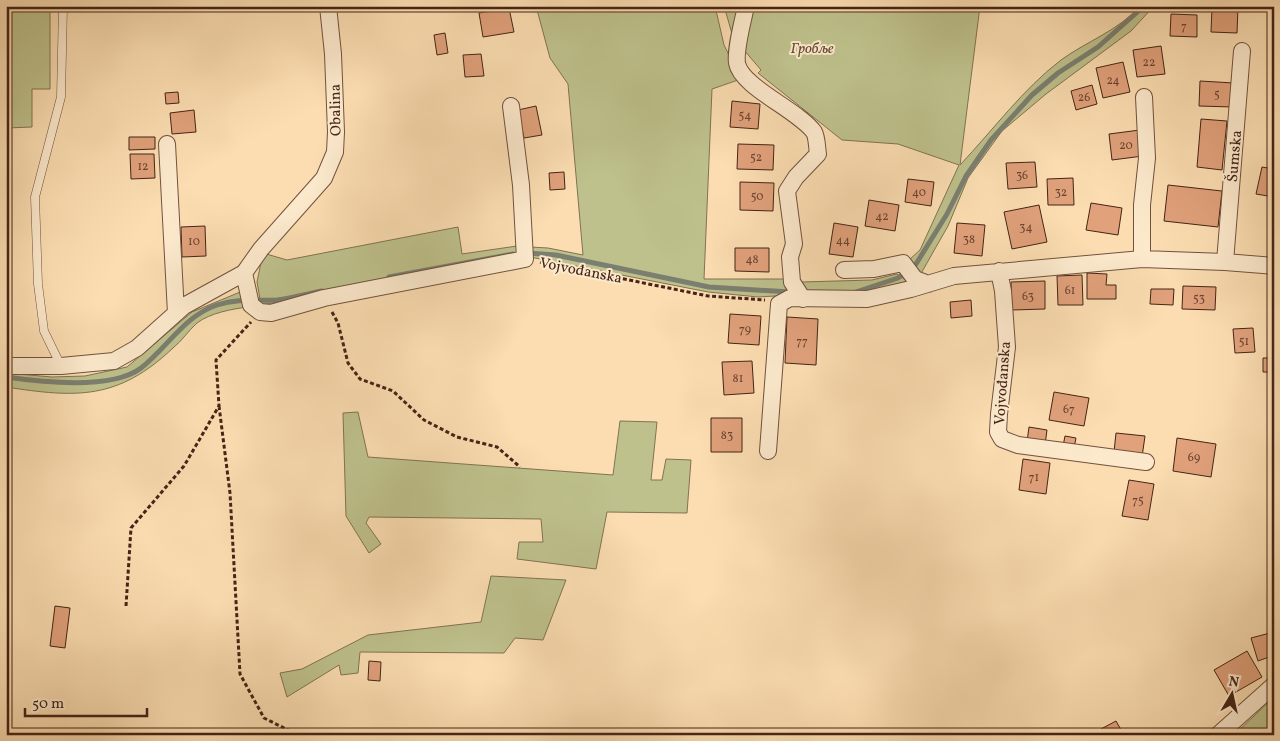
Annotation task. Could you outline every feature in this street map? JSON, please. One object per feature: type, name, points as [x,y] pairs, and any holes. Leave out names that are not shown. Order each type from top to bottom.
[{"type":"street","name":"Obalina","points":[[245,279],[261,249],[324,178],[334,152],[336,132],[333,54],[328,6]]},
{"type":"street","points":[[746,6],[737,64],[746,79],[760,91],[784,105],[814,133],[818,154],[796,177],[787,191],[794,244],[790,258],[797,294]]},
{"type":"street","name":"Šumska","points":[[1225,262],[1242,51]]},
{"type":"street","points":[[1142,259],[1142,205],[1147,158],[1144,97]]},
{"type":"street","name":"Vojvođanska","points":[[511,106],[521,185],[525,259]]},
{"type":"street","points":[[167,144],[176,313]]},
{"type":"street","points":[[6,366],[61,366],[114,361],[137,348],[184,306],[245,279],[256,308],[271,312],[324,298],[525,259]]},
{"type":"street","points":[[768,451],[779,304],[797,294],[867,300],[922,281],[954,276],[1142,259],[1274,266]]},
{"type":"street","points":[[844,270],[874,269],[904,263],[922,281]]},
{"type":"street","name":"Vojvođanska","points":[[999,271],[1003,292],[1007,347],[998,432],[1002,439],[1018,445],[1146,462]]},
{"type":"street","points":[[1218,735],[1274,685]]},
{"type":"lane","points":[[61,366],[44,331],[38,284],[35,197],[61,97],[63,6]]},
{"type":"path","name":"Vojvođanska","points":[[525,259],[574,267],[708,296],[758,300],[797,294]]},
{"type":"path","points":[[324,298],[338,323],[348,363],[360,380],[393,391],[424,420],[457,438],[497,447],[520,466]]},
{"type":"path","points":[[256,308],[216,360],[219,406],[230,493],[240,674],[264,718],[298,735]]},
{"type":"path","points":[[126,606],[131,528],[184,466],[219,406]]},
{"type":"green space","points":[[6,6],[50,6],[50,89],[32,89],[32,127],[6,128]]},
{"type":"green space","points":[[536,6],[715,6],[724,45],[741,79],[712,89],[704,279],[786,279],[792,295],[758,297],[708,292],[530,257],[530,247],[548,248],[583,255],[568,84],[550,58]]},
{"type":"green space","name":"Гробље","points":[[724,6],[980,6],[960,165],[1047,71],[1071,53],[1112,29],[1140,6],[1154,6],[1131,31],[1046,94],[1002,131],[968,178],[948,226],[919,277],[909,260],[920,250],[959,165],[898,144],[842,140],[758,73],[761,70],[733,37]]},
{"type":"green space","points":[[458,227],[462,254],[517,246],[516,257],[261,305],[257,282],[263,253],[287,260]]},
{"type":"green space","points":[[897,274],[910,283],[882,292],[810,296],[801,282],[872,280]]},
{"type":"green space","points":[[245,290],[248,307],[221,312],[202,320],[153,365],[134,378],[115,386],[96,391],[76,393],[54,393],[6,387],[6,373],[52,377],[85,376],[127,367],[192,312]]},
{"type":"green space","points":[[358,412],[368,457],[613,475],[620,421],[657,422],[651,480],[662,480],[666,459],[691,460],[687,513],[607,512],[596,569],[517,559],[519,542],[543,542],[541,519],[369,517],[366,523],[381,544],[369,553],[346,516],[343,413]]},
{"type":"green space","points":[[491,576],[566,580],[543,640],[515,638],[504,653],[360,652],[358,673],[341,675],[339,665],[287,697],[280,673],[302,669],[368,635],[481,622]]},
{"type":"green space","points":[[1274,697],[1274,735],[1234,735]]},
{"type":"building","points":[[799,6],[824,6],[823,11]]},
{"type":"building","points":[[1212,7],[1238,7],[1237,33],[1211,32]]},
{"type":"building","points":[[509,8],[514,32],[483,37],[479,13]]},
{"type":"building","points":[[1171,14],[1197,15],[1197,37],[1170,36]]},
{"type":"building","points":[[445,33],[448,53],[437,55],[434,35]]},
{"type":"building","points":[[1161,46],[1165,74],[1137,77],[1133,50]]},
{"type":"building","points":[[481,54],[484,76],[465,77],[463,55]]},
{"type":"building","points":[[1123,62],[1130,92],[1103,98],[1096,68]]},
{"type":"building","points":[[1200,81],[1234,83],[1233,107],[1199,106]]},
{"type":"building","points":[[1092,85],[1097,104],[1076,110],[1071,91]]},
{"type":"building","points":[[178,92],[179,103],[166,104],[165,93]]},
{"type":"building","points":[[732,101],[760,104],[758,129],[730,127]]},
{"type":"building","points":[[536,106],[542,135],[524,138],[518,110]]},
{"type":"building","points":[[194,110],[196,132],[172,134],[170,113]]},
{"type":"building","points":[[1201,119],[1227,121],[1222,170],[1197,167]]},
{"type":"building","points":[[1140,130],[1143,156],[1112,160],[1109,134]]},
{"type":"building","points":[[129,137],[155,137],[155,149],[129,150]]},
{"type":"building","points":[[738,144],[774,145],[773,170],[737,169]]},
{"type":"building","points":[[130,154],[154,154],[155,178],[131,179]]},
{"type":"building","points":[[1035,162],[1037,187],[1008,189],[1006,163]]},
{"type":"building","points":[[1262,167],[1274,169],[1274,197],[1256,194]]},
{"type":"building","points":[[564,172],[565,189],[550,190],[549,173]]},
{"type":"building","points":[[1073,178],[1074,205],[1048,205],[1047,179]]},
{"type":"building","points":[[908,179],[934,182],[931,206],[905,202]]},
{"type":"building","points":[[740,182],[774,183],[773,211],[740,210]]},
{"type":"building","points":[[1168,185],[1222,191],[1218,227],[1164,221]]},
{"type":"building","points":[[869,200],[899,205],[895,231],[865,226]]},
{"type":"building","points":[[1091,203],[1122,208],[1118,235],[1086,230]]},
{"type":"building","points":[[1039,205],[1047,242],[1012,249],[1004,212]]},
{"type":"building","points":[[1273,214],[1274,242],[1270,242]]},
{"type":"building","points":[[834,223],[858,227],[853,257],[829,254]]},
{"type":"building","points":[[957,223],[985,225],[982,256],[954,253]]},
{"type":"building","points":[[205,226],[206,256],[182,257],[181,227]]},
{"type":"building","points":[[735,248],[769,248],[769,272],[735,271]]},
{"type":"building","points":[[1087,273],[1107,274],[1106,285],[1116,285],[1116,299],[1087,299]]},
{"type":"building","points":[[1082,275],[1083,305],[1058,305],[1057,276]]},
{"type":"building","points":[[1045,281],[1045,309],[1012,310],[1011,282]]},
{"type":"building","points":[[1183,286],[1216,287],[1215,310],[1182,309]]},
{"type":"building","points":[[1151,289],[1174,289],[1173,305],[1150,304]]},
{"type":"building","points":[[971,300],[972,316],[951,318],[950,302]]},
{"type":"building","points":[[730,314],[761,316],[759,345],[728,343]]},
{"type":"building","points":[[787,317],[818,319],[816,365],[785,363]]},
{"type":"building","points":[[1253,328],[1255,352],[1235,353],[1233,329]]},
{"type":"building","points":[[1263,358],[1274,358],[1274,372],[1263,372]]},
{"type":"building","points":[[752,361],[754,393],[724,395],[722,362]]},
{"type":"building","points":[[1054,392],[1089,398],[1084,426],[1049,420]]},
{"type":"building","points":[[711,418],[742,418],[742,452],[711,452]]},
{"type":"building","points":[[1029,427],[1047,430],[1045,445],[1027,442]]},
{"type":"building","points":[[1116,433],[1145,436],[1142,457],[1114,452]]},
{"type":"building","points":[[1065,436],[1076,438],[1074,448],[1063,446]]},
{"type":"building","points":[[1177,438],[1216,444],[1211,477],[1173,471]]},
{"type":"building","points":[[1023,459],[1050,463],[1046,494],[1019,490]]},
{"type":"building","points":[[1129,480],[1154,484],[1148,520],[1122,516]]},
{"type":"building","points":[[55,606],[70,608],[65,648],[50,646]]},
{"type":"building","points":[[1274,632],[1274,662],[1272,656],[1258,661],[1251,638]]},
{"type":"building","points":[[1247,651],[1262,677],[1229,696],[1214,670]]},
{"type":"building","points":[[369,661],[381,662],[380,681],[368,680]]},
{"type":"building","points":[[1116,721],[1124,735],[1105,735],[1101,729]]},
{"type":"waterway","points":[[856,292],[898,278],[916,264],[947,214],[966,176],[991,140],[1032,95],[1058,73],[1098,47],[1144,6]]},
{"type":"waterway","points":[[527,253],[556,255],[709,287],[790,292]]},
{"type":"waterway","points":[[389,277],[513,254]]},
{"type":"waterway","points":[[6,377],[76,383],[95,382],[128,375],[141,368],[185,324],[205,310],[225,303],[277,300],[322,291]]}]
